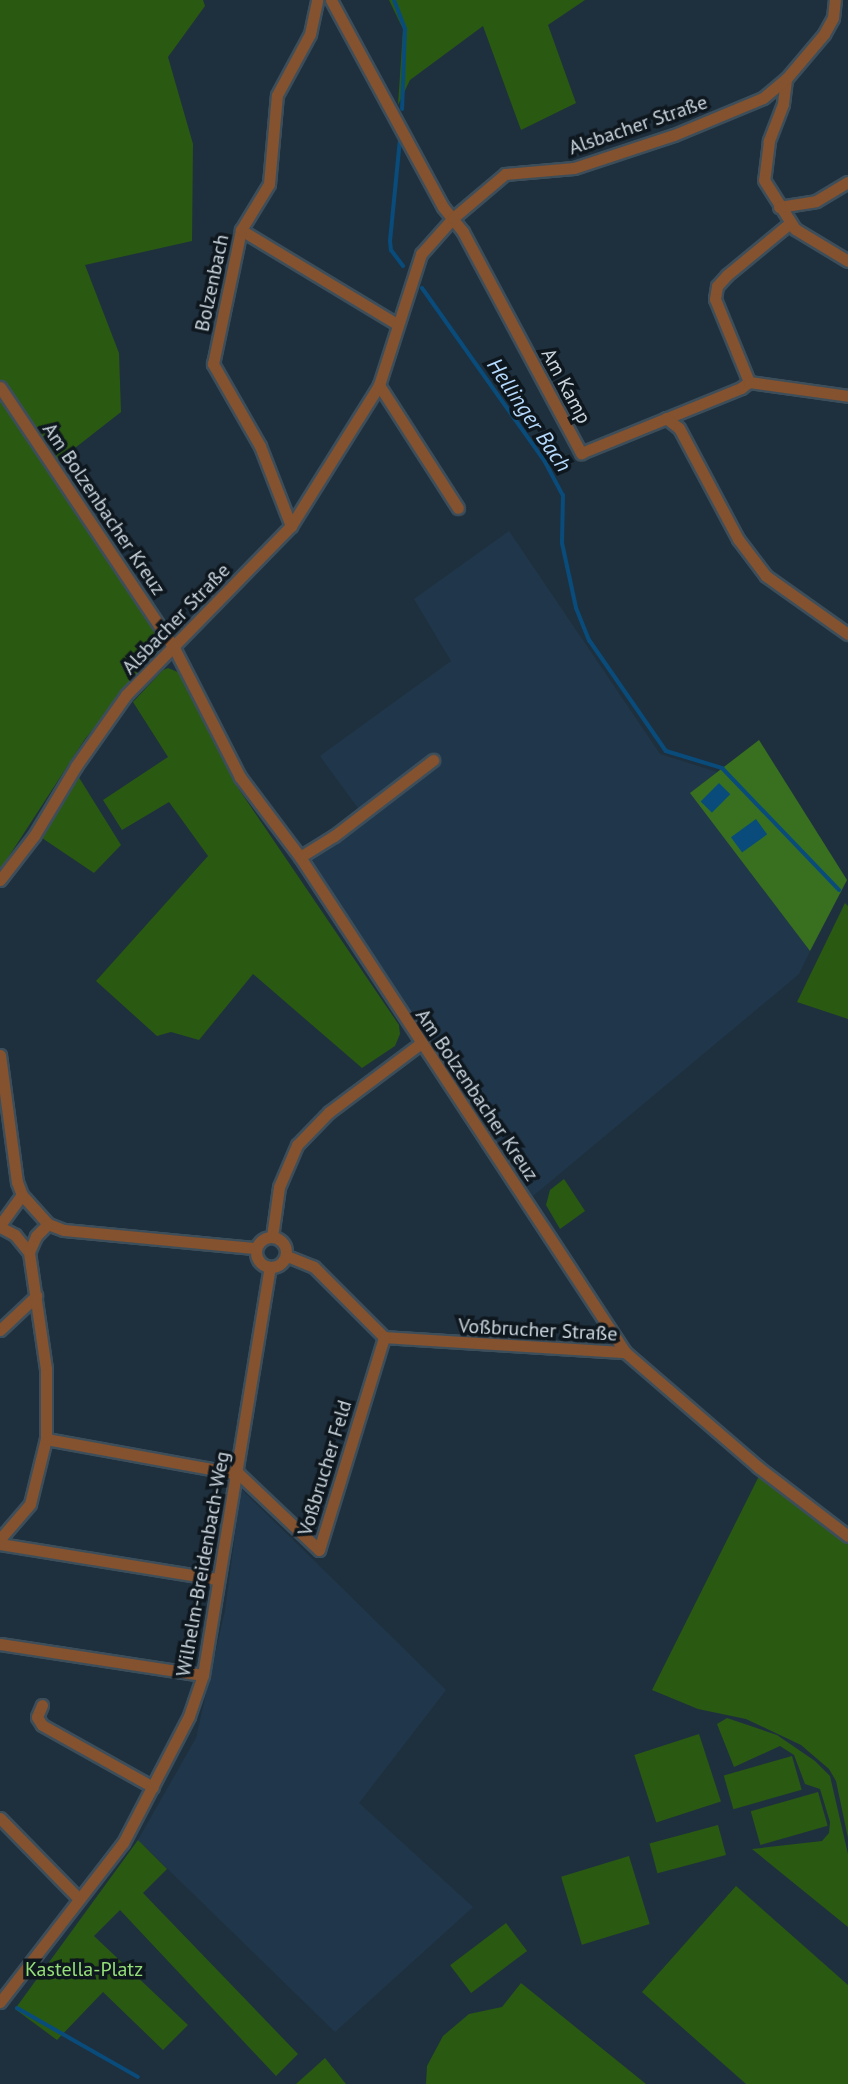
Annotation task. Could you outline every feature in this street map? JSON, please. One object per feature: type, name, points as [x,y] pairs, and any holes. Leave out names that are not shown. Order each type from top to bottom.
[{"type":"street","name":"Bolzenbach","points":[[291,526],[260,446],[213,364],[241,230],[266,194],[277,95],[310,34],[317,0]]},
{"type":"street","points":[[331,0],[443,207],[453,218]]},
{"type":"street","name":"Alsbacher Straße","points":[[0,880],[34,836],[76,766],[126,695],[291,526],[379,385],[421,254],[453,218],[505,174],[574,168],[664,138],[763,98],[786,79],[824,34],[833,18],[835,0]]},
{"type":"street","points":[[786,79],[783,104],[765,161],[764,180],[790,223],[806,238],[848,261]]},
{"type":"street","points":[[779,207],[816,201],[848,182]]},
{"type":"street","name":"Am Kamp","points":[[453,218],[581,453],[741,388],[749,382]]},
{"type":"street","points":[[790,223],[717,286],[715,299],[749,382],[848,396]]},
{"type":"street","points":[[241,230],[397,324]]},
{"type":"street","points":[[379,385],[458,508]]},
{"type":"street","name":"Am Bolzenbacher Kreuz","points":[[0,387],[174,648],[240,777],[300,857],[625,1352]]},
{"type":"street","points":[[666,418],[679,428],[738,539],[766,576],[848,634]]},
{"type":"street","points":[[300,857],[334,836],[433,760]]},
{"type":"street","points":[[272,1237],[279,1187],[297,1145],[329,1112],[420,1044]]},
{"type":"street","points":[[0,1055],[3,1104],[17,1182],[22,1195],[48,1224],[64,1230],[256,1248]]},
{"type":"street","points":[[22,1195],[0,1226],[15,1235],[29,1252],[46,1369],[46,1439],[30,1504],[0,1542],[217,1579]]},
{"type":"street","points":[[29,1252],[36,1236],[48,1224]]},
{"type":"street","points":[[256,1248],[262,1240],[272,1237],[282,1241],[287,1256],[314,1267],[384,1337]]},
{"type":"street","points":[[256,1248],[260,1263],[270,1268],[282,1264],[287,1256]]},
{"type":"street","name":"Wilhelm-Breidenbach-Weg","points":[[0,2002],[123,1843],[189,1716],[203,1675],[217,1579],[239,1474],[270,1268]]},
{"type":"street","points":[[0,1330],[36,1296]]},
{"type":"street","name":"Voßbrucher Straße","points":[[384,1337],[625,1352],[758,1467],[848,1536]]},
{"type":"street","name":"Voßbrucher Feld","points":[[239,1474],[319,1550],[384,1337]]},
{"type":"street","points":[[46,1439],[239,1474]]},
{"type":"street","points":[[0,1644],[203,1675]]},
{"type":"street","points":[[42,1705],[37,1717],[42,1725],[153,1787]]},
{"type":"street","points":[[0,1818],[78,1898]]},
{"type":"shaded area","points":[[509,531],[660,754],[717,772],[691,793],[810,951],[799,974],[533,1196],[309,861],[366,819],[320,756],[451,661],[414,599]]},
{"type":"shaded area","points":[[241,1489],[446,1690],[359,1803],[473,1907],[335,2032],[138,1840],[196,1738],[225,1611]]},
{"type":"green space","points":[[0,0],[203,0],[205,6],[168,57],[193,144],[192,241],[85,265],[119,353],[121,412],[57,462],[0,380]]},
{"type":"green space","points":[[389,0],[585,0],[548,25],[576,103],[521,130],[483,26],[410,80],[398,105],[403,29]]},
{"type":"green space","points":[[0,395],[161,636],[163,644],[85,739],[0,870]]},
{"type":"green space","points":[[168,668],[180,673],[234,782],[399,1025],[400,1034],[395,1046],[362,1068],[253,974],[199,1040],[171,1032],[157,1036],[96,981],[208,856],[169,802],[122,830],[103,800],[168,757],[133,702]]},
{"type":"green space","points":[[759,740],[847,880],[810,951],[690,793]]},
{"type":"green space","points":[[78,776],[121,845],[94,873],[42,838]]},
{"type":"green space","points":[[845,903],[848,906],[848,1019],[797,1002]]},
{"type":"green space","points":[[564,1179],[585,1211],[560,1229],[546,1205],[550,1190]]},
{"type":"green space","points":[[759,1476],[766,1477],[848,1544],[848,1838],[836,1781],[829,1769],[801,1745],[746,1719],[698,1709],[652,1690]]},
{"type":"green space","points":[[727,1718],[777,1735],[815,1761],[830,1776],[848,1854],[848,1927],[752,1849],[822,1841],[829,1833],[830,1822],[820,1789],[805,1784],[794,1755],[780,1746],[734,1767],[717,1724]]},
{"type":"green space","points":[[699,1734],[721,1802],[656,1823],[634,1755]]},
{"type":"green space","points":[[792,1756],[802,1790],[733,1809],[724,1776]]},
{"type":"green space","points":[[818,1792],[828,1826],[760,1845],[751,1811]]},
{"type":"green space","points":[[718,1825],[726,1855],[657,1873],[649,1843]]},
{"type":"green space","name":"Kastella-Platz","points":[[138,1840],[167,1869],[143,1893],[298,2054],[276,2076],[120,1910],[94,1936],[188,2025],[163,2050],[103,1992],[57,2040],[15,2009]]},
{"type":"green space","points":[[629,1856],[650,1924],[582,1945],[561,1877]]},
{"type":"green space","points":[[736,1886],[848,1985],[848,2084],[746,2084],[642,1992]]},
{"type":"green space","points":[[506,1923],[527,1951],[471,1993],[450,1965]]},
{"type":"green space","points":[[521,1983],[646,2084],[426,2084],[427,2066],[443,2036],[469,2014],[502,2007]]},
{"type":"green space","points":[[325,2058],[346,2084],[296,2084]]},
{"type":"water","points":[[719,783],[730,794],[712,813],[701,801]]},
{"type":"water","points":[[756,819],[767,834],[742,853],[731,837]]},
{"type":"waterway","name":"Hellinger Bach","points":[[394,0],[405,29],[402,109]]},
{"type":"waterway","name":"Hellinger Bach","points":[[400,139],[390,241],[391,250],[403,266]]},
{"type":"waterway","name":"Hellinger Bach","points":[[422,288],[544,460],[563,495],[562,543],[576,608],[589,640],[666,751],[722,768],[839,890]]},
{"type":"waterway","points":[[17,2008],[138,2077]]}]
